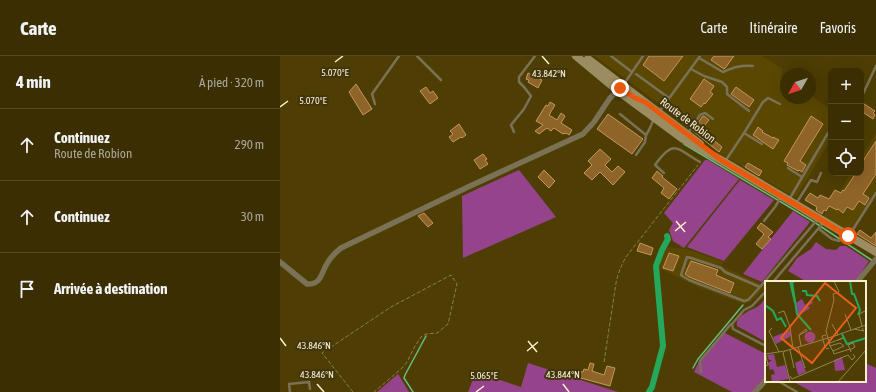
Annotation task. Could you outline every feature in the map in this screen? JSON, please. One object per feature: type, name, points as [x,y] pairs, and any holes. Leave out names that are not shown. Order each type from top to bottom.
[{"type":"main road","name":"Route de Robion","points":[[576,56],[656,115],[684,139],[876,252]]},
{"type":"main road","name":"Route de Robion","points":[[583,56],[620,88],[645,102],[656,115],[687,134],[723,161]]},
{"type":"main road","name":"Route de Robion","points":[[848,236],[876,258]]},
{"type":"street","points":[[280,262],[307,284],[317,282],[321,277],[327,263],[341,248],[583,134],[594,122],[610,98],[620,88]]},
{"type":"street","points":[[858,281],[876,258]]},
{"type":"street","points":[[755,392],[765,381]]},
{"type":"lane","points":[[375,104],[372,94],[399,56]]},
{"type":"lane","points":[[417,56],[441,80]]},
{"type":"lane","points":[[514,132],[511,125],[524,109],[531,96],[518,82],[534,56]]},
{"type":"lane","points":[[611,56],[632,72]]},
{"type":"lane","points":[[620,88],[643,56]]},
{"type":"lane","points":[[636,154],[645,142],[646,135],[656,115],[700,57],[723,72],[734,67],[744,65],[753,66]]},
{"type":"lane","points":[[864,92],[876,66]]},
{"type":"lane","points":[[691,69],[704,76],[722,82],[727,87],[727,94],[749,111]]},
{"type":"lane","points":[[636,74],[669,98]]},
{"type":"lane","points":[[723,161],[744,133],[763,102],[768,98],[780,104]]},
{"type":"lane","points":[[687,134],[700,115],[705,113],[713,119]]},
{"type":"lane","points":[[620,114],[646,135]]},
{"type":"lane","points":[[744,133],[762,144]]},
{"type":"lane","points":[[789,200],[828,133]]},
{"type":"lane","points":[[664,173],[655,165],[668,150],[674,148],[679,149],[700,162]]},
{"type":"lane","points":[[788,168],[802,177]]},
{"type":"lane","points":[[764,221],[775,207],[789,200],[811,180],[817,182],[821,173]]},
{"type":"lane","points":[[819,229],[832,239],[839,242],[848,236],[852,231],[876,193]]},
{"type":"lane","points":[[774,281],[819,229],[821,220]]},
{"type":"lane","points":[[765,281],[821,220]]},
{"type":"lane","points":[[760,287],[725,272],[721,268],[687,257],[681,275],[689,280],[744,301],[748,300],[760,287],[765,282]]},
{"type":"lane","points":[[701,372],[700,360],[744,310],[752,306],[765,291]]},
{"type":"lane","points":[[732,324],[733,329],[765,345]]},
{"type":"lane","points":[[290,392],[289,384],[309,382],[310,389]]},
{"type":"lane","points":[[780,382],[797,392]]},
{"type":"path","points":[[604,362],[617,274],[621,265],[700,162]]},
{"type":"path","points":[[354,392],[322,353],[391,307],[451,274],[457,284],[448,324],[437,333],[426,334],[421,338],[402,368],[374,392]]},
{"type":"shaded area","points":[[595,56],[762,56],[781,68],[780,68],[780,104],[816,104],[816,99],[828,107],[828,144],[796,198],[719,153],[655,101]]},
{"type":"shaded area","points":[[876,133],[876,197],[852,234],[823,217],[849,176],[864,176],[864,152]]},
{"type":"shaded area","points":[[705,160],[708,160],[739,179],[684,248],[673,241],[669,230],[673,223],[664,213]]},
{"type":"shaded area","points":[[519,170],[556,217],[463,258],[462,196]]},
{"type":"shaded area","points":[[740,180],[774,200],[724,261],[687,247]]},
{"type":"shaded area","points":[[793,211],[810,222],[762,282],[743,274]]},
{"type":"shaded area","points":[[816,242],[826,249],[836,250],[840,246],[846,246],[869,261],[856,281],[805,281],[788,271],[797,258],[811,249]]},
{"type":"shaded area","points":[[665,247],[687,249],[724,262],[721,266],[765,286],[765,287],[752,301],[744,304],[700,288],[659,268]]},
{"type":"shaded area","points":[[765,298],[765,341],[737,326],[738,319],[740,317],[762,303]]},
{"type":"shaded area","points":[[723,332],[765,353],[765,377],[753,392],[732,392],[694,372],[700,359]]},
{"type":"shaded area","points":[[528,363],[618,392],[468,392],[476,372],[521,387]]},
{"type":"shaded area","points":[[866,363],[876,368],[876,392],[812,392],[794,382],[866,382]]},
{"type":"shaded area","points":[[398,374],[409,392],[377,392]]},
{"type":"building","points":[[649,56],[683,56],[664,81],[643,65]]},
{"type":"building","points":[[714,56],[734,56],[724,69],[711,60]]},
{"type":"building","points":[[528,73],[542,80],[538,88],[526,79]]},
{"type":"building","points":[[704,79],[714,86],[710,92],[713,94],[701,107],[690,99]]},
{"type":"building","points":[[356,84],[372,109],[363,115],[349,92]]},
{"type":"building","points":[[426,87],[430,93],[433,91],[438,98],[430,104],[420,91]]},
{"type":"building","points":[[736,87],[754,100],[749,107],[731,94]]},
{"type":"building","points":[[550,102],[555,105],[549,115],[557,120],[561,113],[565,116],[561,123],[572,130],[569,135],[566,133],[563,134],[554,128],[551,131],[547,128],[539,134],[535,131],[543,125],[536,121],[546,105],[548,106]]},
{"type":"building","points":[[864,104],[875,111],[873,113],[875,115],[873,119],[864,113]]},
{"type":"building","points":[[608,114],[643,139],[632,154],[597,129]]},
{"type":"building","points":[[704,116],[709,120],[701,130],[722,147],[719,152],[693,131]]},
{"type":"building","points":[[811,116],[823,124],[800,161],[806,165],[802,172],[787,165],[788,163],[784,161]]},
{"type":"building","points":[[459,124],[466,135],[453,142],[449,137],[453,134],[450,131]]},
{"type":"building","points":[[758,127],[763,131],[762,132],[779,140],[773,149],[753,135]]},
{"type":"building","points":[[876,141],[876,174],[863,194],[869,198],[865,205],[859,201],[853,210],[847,207],[843,213],[838,209],[837,210],[829,206],[822,214],[816,210],[817,207],[805,200],[810,193],[818,198],[820,195],[829,199],[835,190],[841,193],[843,190],[844,191],[854,176],[864,176],[864,159]]},
{"type":"building","points":[[600,149],[611,159],[605,165],[612,172],[618,166],[625,172],[613,185],[600,172],[592,180],[584,173],[592,165],[588,161]]},
{"type":"building","points":[[483,154],[487,159],[485,160],[488,164],[480,169],[474,160]]},
{"type":"building","points":[[748,163],[762,171],[759,176],[745,167]]},
{"type":"building","points":[[544,170],[555,181],[549,188],[538,177]]},
{"type":"building","points":[[657,171],[677,189],[669,199],[661,193],[664,188],[652,178]]},
{"type":"building","points":[[424,213],[433,223],[428,227],[418,216]]},
{"type":"building","points":[[761,223],[773,232],[768,237],[771,239],[762,249],[756,244],[764,234],[757,228]]},
{"type":"building","points":[[860,230],[871,238],[876,232],[876,246],[857,234]]},
{"type":"building","points":[[640,243],[653,248],[651,255],[637,251]]},
{"type":"building","points":[[669,253],[679,256],[673,271],[663,268]]},
{"type":"building","points":[[691,261],[718,270],[716,275],[734,283],[730,293],[689,277],[685,274]]},
{"type":"building","points":[[590,363],[594,364],[592,371],[604,375],[607,366],[615,368],[610,386],[577,377],[579,371],[583,372],[584,369],[588,370]]},
{"type":"waterway","points":[[684,144],[811,220],[873,261]]},
{"type":"waterway","points":[[649,392],[652,387],[663,346],[656,266],[668,239],[667,236]]},
{"type":"waterway","points":[[693,368],[698,359],[743,305]]},
{"type":"waterway","points":[[413,392],[404,378],[426,336]]},
{"type":"route","points":[[620,88],[635,98],[645,102],[721,160],[848,236]]}]
